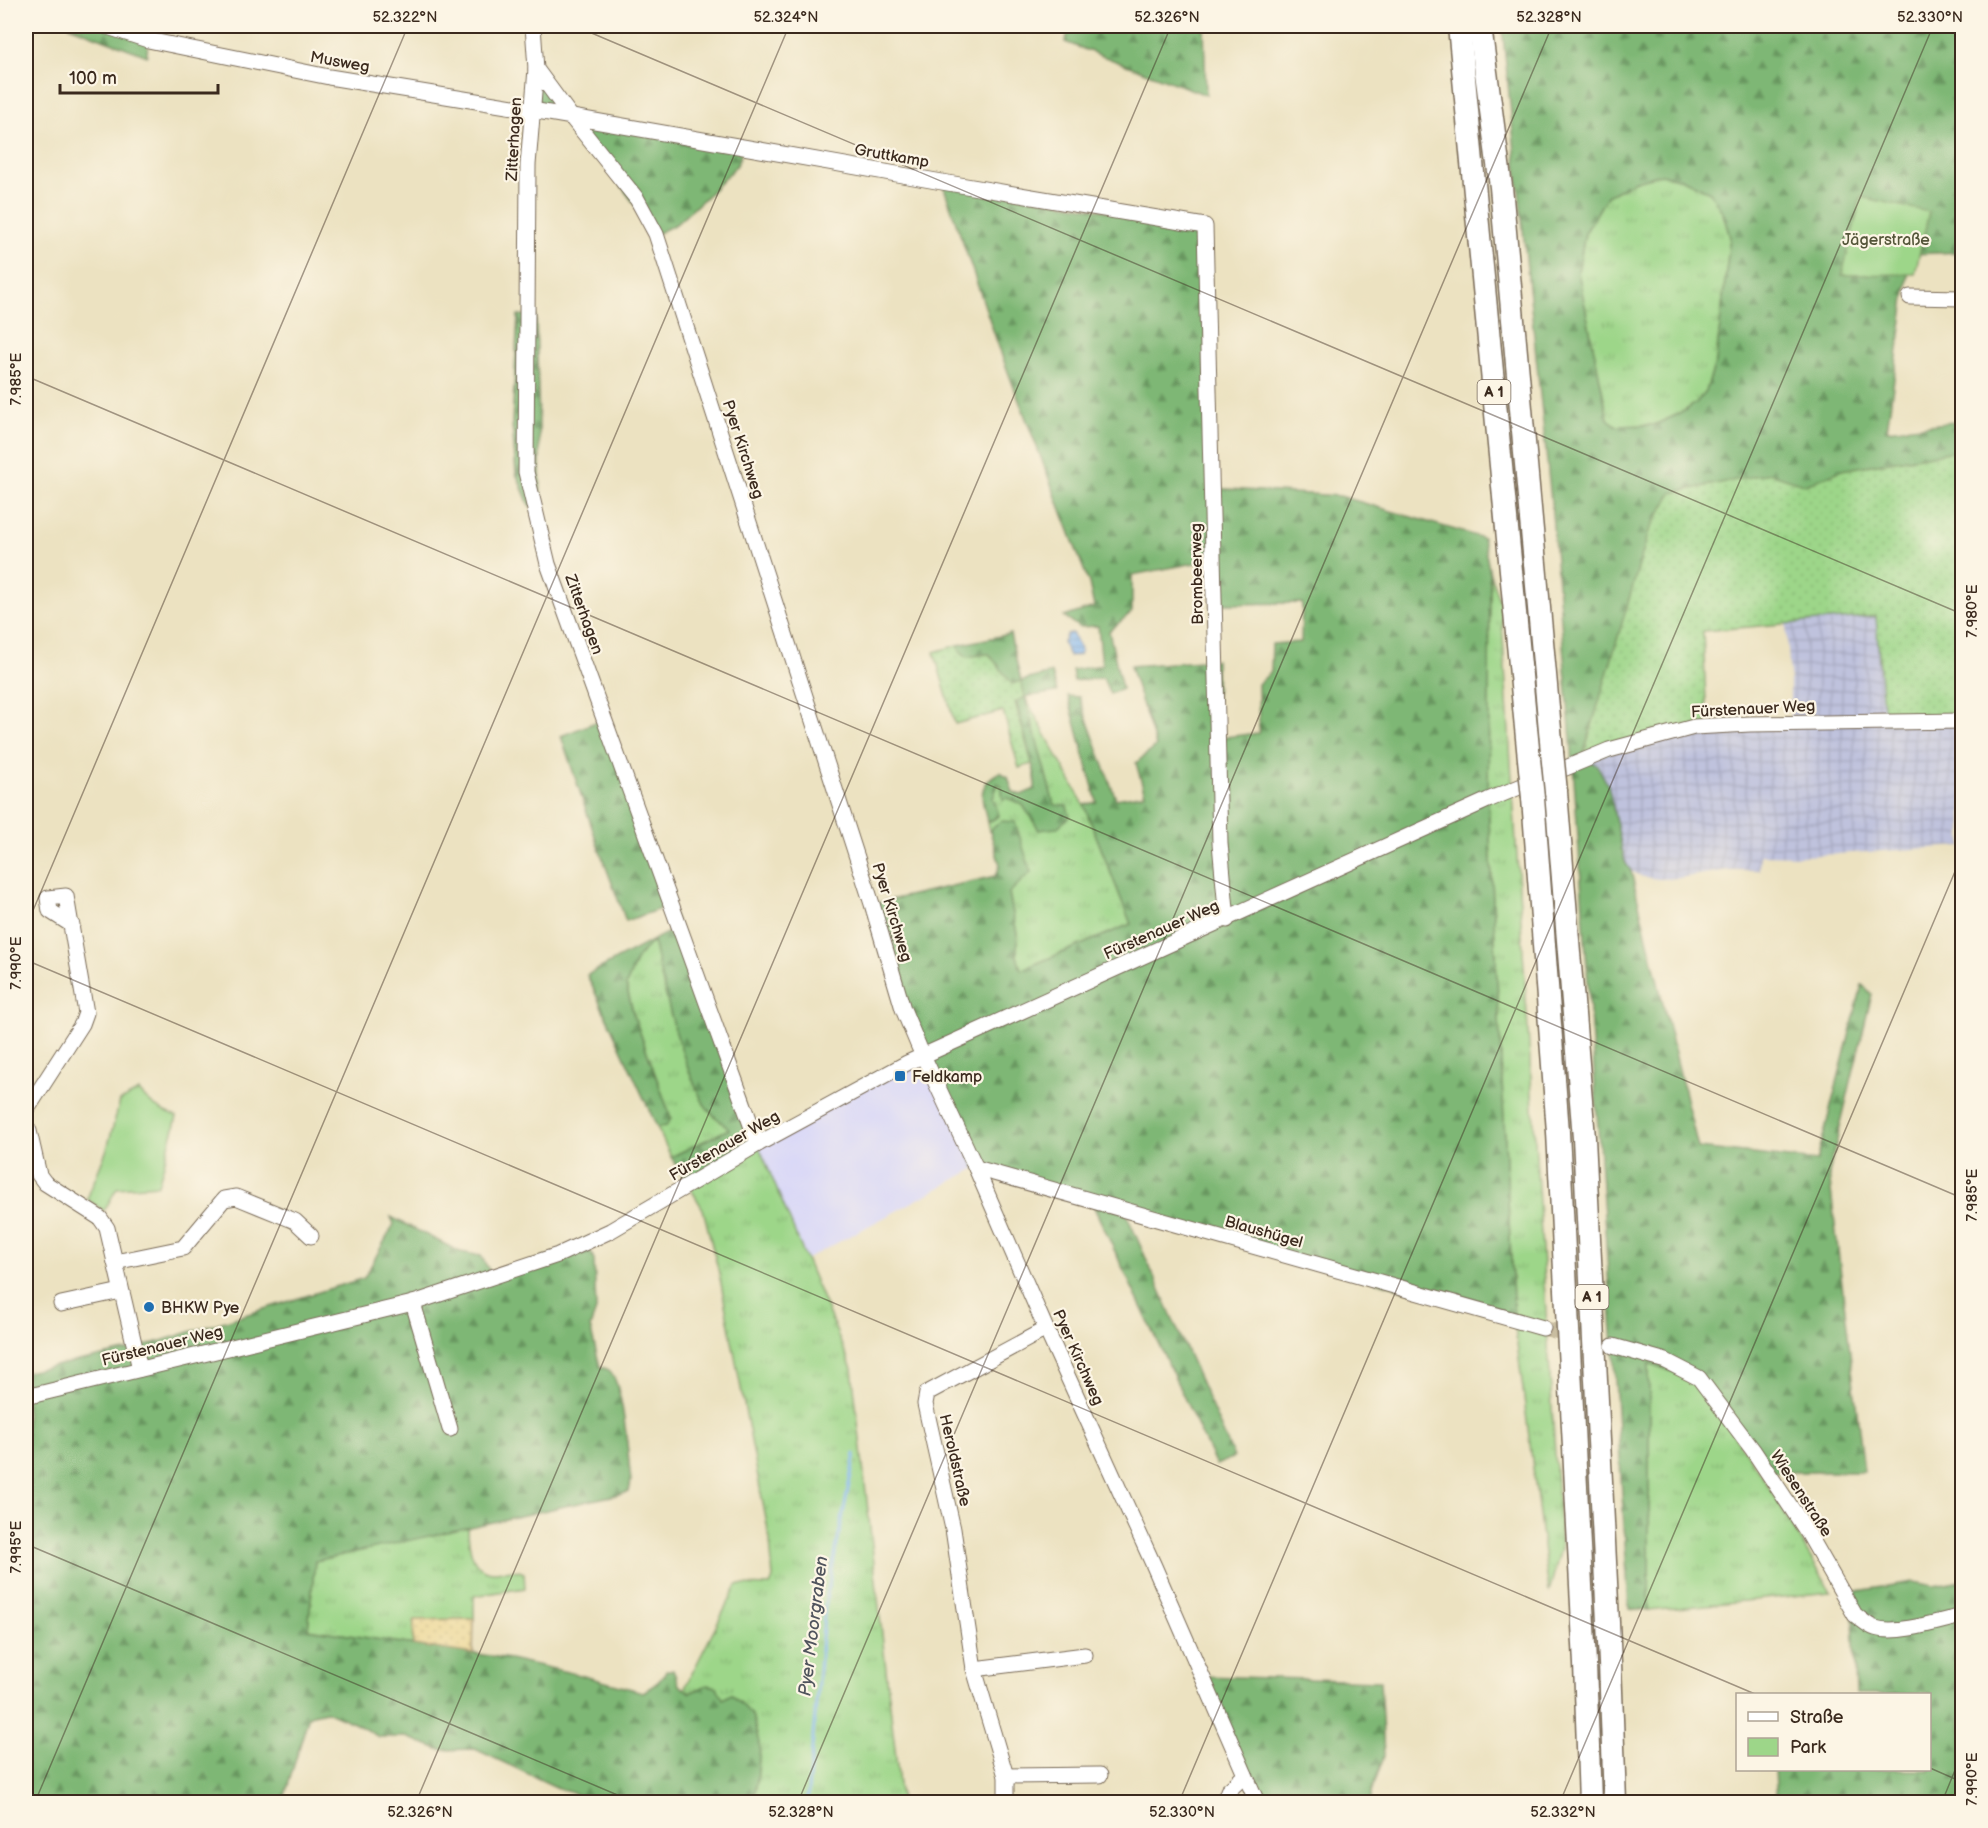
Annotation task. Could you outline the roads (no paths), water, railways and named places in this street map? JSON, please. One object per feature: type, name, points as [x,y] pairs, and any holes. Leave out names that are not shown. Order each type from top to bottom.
[{"type":"highway","name":"A 1","points":[[1459,26],[1533,798],[1558,1132],[1586,1664],[1590,1803]]},
{"type":"highway","name":"A 1","points":[[1480,26],[1501,187],[1556,792],[1584,1138],[1615,1803]]},
{"type":"street","name":"Musweg","points":[[105,26],[148,40],[329,78],[572,118]]},
{"type":"street","points":[[533,26],[537,69]]},
{"type":"street","name":"Zitterhagen","points":[[537,69],[528,165],[526,472],[548,564],[758,1144]]},
{"type":"street","name":"Pyer Kirchweg","points":[[537,69],[572,118],[637,199],[656,234],[868,892],[903,1009],[1154,1566],[1257,1803]]},
{"type":"street","name":"Gruttkamp","points":[[572,118],[1205,226]]},
{"type":"street","name":"Brombeerweg","points":[[1205,226],[1220,843],[1227,920]]},
{"type":"street","points":[[1910,297],[1962,298]]},
{"type":"street","name":"Fürstenauer Weg","points":[[26,1397],[413,1303],[558,1255],[660,1203],[758,1144],[923,1055],[1227,920],[1488,800],[1609,750],[1694,727],[1962,721]]},
{"type":"street","points":[[26,1111],[82,1024],[86,1013],[72,925]]},
{"type":"street","points":[[26,1127],[29,1131],[39,1175],[45,1183],[100,1218],[107,1228],[140,1369]]},
{"type":"street","name":"Blaushügel","points":[[976,1168],[1543,1328]]},
{"type":"street","points":[[115,1262],[183,1248],[224,1199],[236,1197],[295,1221],[311,1236]]},
{"type":"street","points":[[61,1304],[122,1291]]},
{"type":"street","points":[[413,1303],[450,1429]]},
{"type":"street","name":"Heroldstraße","points":[[1006,1803],[1006,1776],[974,1669],[953,1529],[925,1404],[927,1393],[1046,1329]]},
{"type":"street","name":"Wiesenstraße","points":[[1613,1347],[1666,1361],[1699,1378],[1753,1450],[1808,1533],[1855,1615],[1860,1619],[1875,1628],[1895,1630],[1962,1616]]},
{"type":"street","points":[[974,1669],[1085,1655]]},
{"type":"street","points":[[1006,1776],[1100,1775]]},
{"type":"street","points":[[1224,1803],[1228,1791],[1245,1776]]},
{"type":"water","points":[[1072,633],[1081,650],[1079,655],[1069,656],[1063,642],[1067,634]]},
{"type":"waterway","name":"Pyer Moorgraben","points":[[807,1802],[825,1605],[855,1454]]},
{"type":"tunnel","points":[[1543,1328],[1602,1343]]},
{"type":"place","name":"Feldkamp","points":[[900,1076]]},
{"type":"place","name":"BHKW Pye","points":[[149,1307]]},
{"type":"park label","name":"Jägerstraße","points":[[1886,239]]}]
